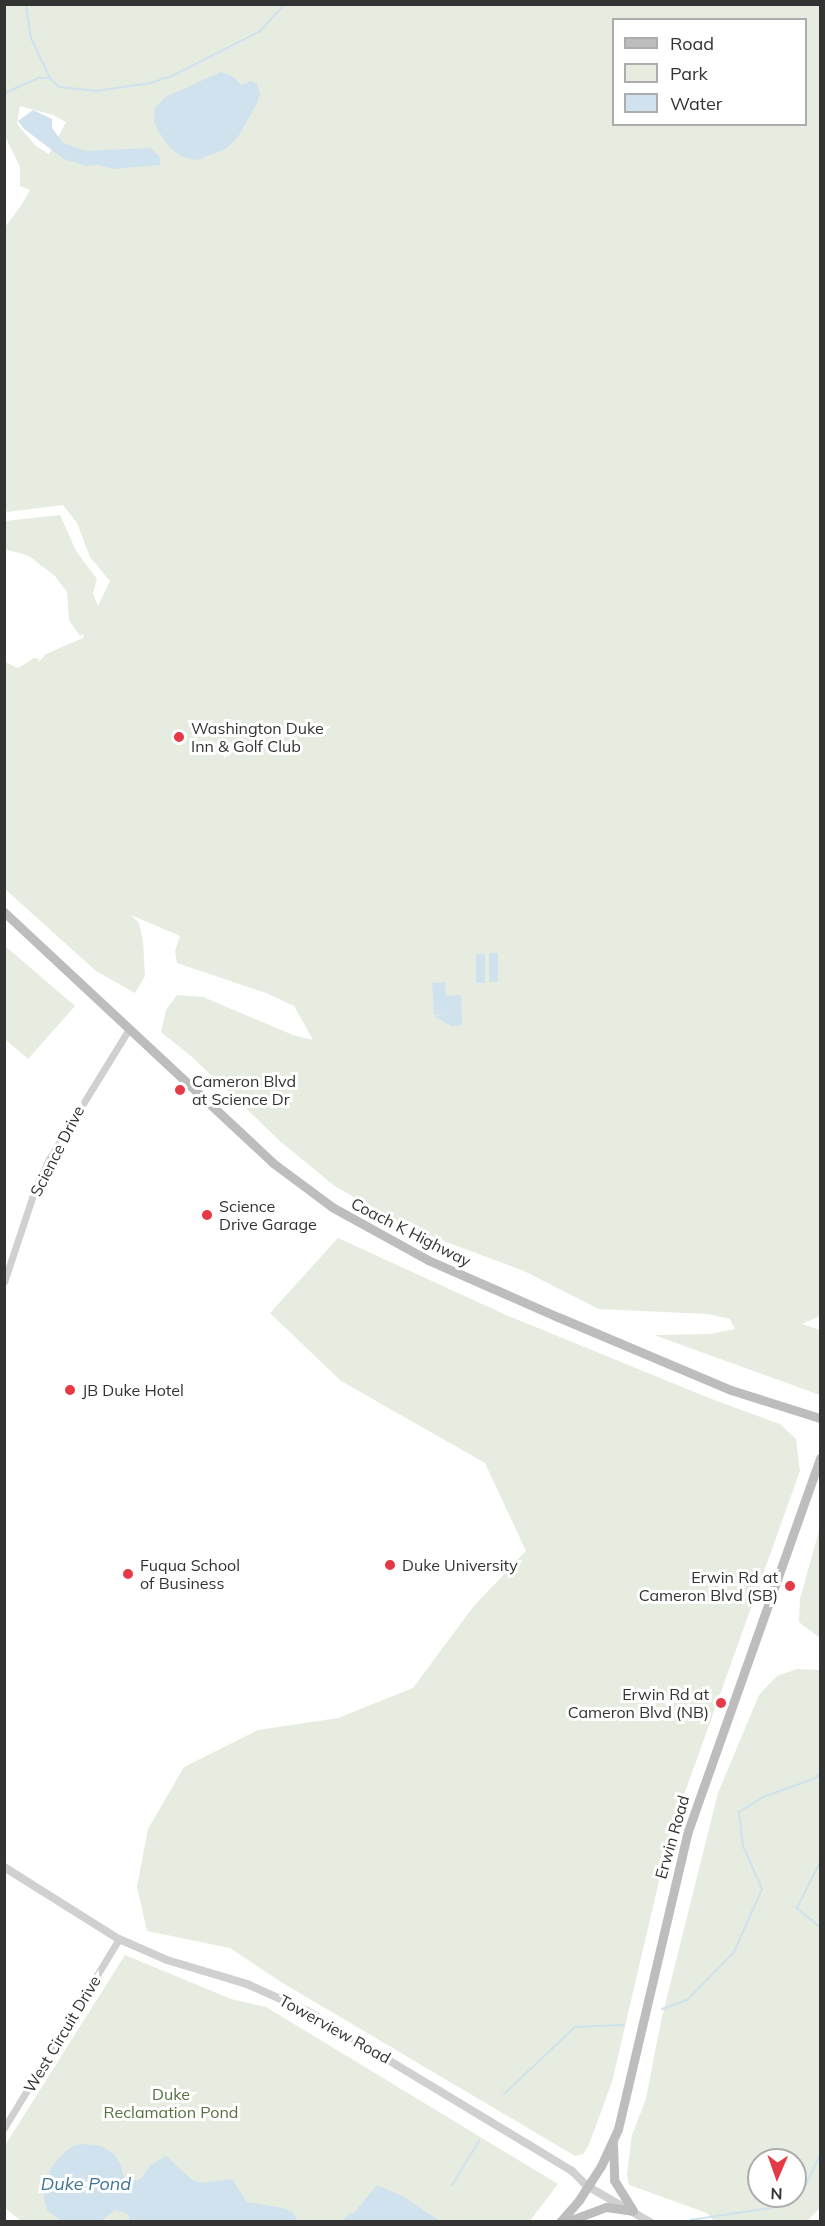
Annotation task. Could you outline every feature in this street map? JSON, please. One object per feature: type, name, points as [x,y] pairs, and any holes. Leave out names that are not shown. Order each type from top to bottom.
[{"type":"main road","name":"Coach K Highway","points":[[4,912],[273,1163],[332,1207],[371,1231],[428,1260],[693,1375],[750,1397],[820,1418]]},
{"type":"main road","name":"Erwin Road","points":[[560,2222],[587,2186],[613,2141],[623,2111],[669,1906],[691,1821],[820,1458]]},
{"type":"main road","points":[[613,2141],[614,2180],[633,2211]]},
{"type":"main road","points":[[566,2222],[606,2207],[633,2211]]},
{"type":"street","name":"Science Drive","points":[[4,1282],[35,1190],[50,1159],[95,1081],[129,1029]]},
{"type":"street","name":"Towerview Road","points":[[4,1867],[119,1939],[167,1960],[247,1984],[307,2011],[526,2142],[572,2171],[587,2186],[650,2222]]},
{"type":"street","name":"West Circuit Drive","points":[[4,2128],[119,1939]]},
{"type":"green space","points":[[5,5],[820,5],[820,1316],[802,1324],[820,1330],[820,1395],[654,1335],[710,1334],[735,1329],[730,1319],[708,1314],[599,1309],[524,1271],[412,1229],[336,1187],[281,1142],[192,1057],[161,1032],[166,1010],[177,995],[203,997],[293,1035],[313,1040],[294,1006],[266,993],[177,963],[175,951],[180,936],[131,915],[139,923],[143,941],[145,976],[135,993],[96,971],[5,889],[5,662],[18,668],[34,658],[39,659],[38,663],[46,654],[83,638],[84,634],[80,636],[69,620],[67,592],[55,576],[29,556],[5,549],[5,521],[60,515],[76,551],[97,579],[93,593],[98,606],[110,581],[90,557],[77,523],[63,505],[7,512],[5,507],[5,227],[30,190],[20,186],[20,167],[5,136]],"holes":[[[20,106],[53,115],[66,122],[49,154],[36,146],[17,124]]]},
{"type":"green space","points":[[5,946],[75,1006],[28,1059],[5,1039]]},
{"type":"green space","points":[[338,1238],[506,1315],[709,1398],[780,1424],[796,1439],[800,1471],[670,1834],[612,2082],[588,2147],[583,2154],[575,2156],[281,1982],[230,1948],[147,1931],[137,1887],[148,1829],[184,1767],[258,1730],[338,1718],[413,1688],[473,1607],[526,1551],[485,1463],[341,1381],[270,1313]]},
{"type":"green space","points":[[820,1527],[820,1638],[799,1622],[800,1599]]},
{"type":"green space","points":[[797,1669],[820,1670],[820,2208],[807,2221],[714,2221],[707,2213],[629,2185],[627,2174],[632,2135],[646,2099],[661,2021],[718,1793],[759,1695],[777,1676]]},
{"type":"green space","name":"Duke Reclamation Pond","points":[[125,1955],[231,1999],[266,2007],[558,2184],[530,2221],[21,2221],[5,2208],[4,2147]]},
{"type":"water","points":[[221,72],[234,77],[241,85],[251,81],[257,84],[260,94],[256,105],[238,137],[227,148],[198,160],[182,157],[170,148],[158,131],[154,121],[155,108],[165,97]]},
{"type":"water","points":[[33,110],[52,119],[52,128],[63,143],[86,151],[151,148],[160,157],[160,165],[113,169],[98,165],[87,166],[64,159],[24,129],[18,121]]},
{"type":"water","points":[[489,953],[498,953],[498,982],[489,982]]},
{"type":"water","points":[[476,954],[485,954],[485,983],[476,983]]},
{"type":"water","points":[[445,982],[446,996],[461,995],[462,1025],[452,1026],[436,1018],[436,1016],[448,1014],[434,1015],[432,983]]},
{"type":"water","name":"Duke Pond","points":[[82,2144],[101,2146],[114,2154],[120,2163],[125,2180],[130,2182],[142,2178],[150,2165],[166,2156],[191,2179],[201,2183],[232,2179],[247,2202],[283,2208],[292,2212],[298,2221],[130,2221],[128,2214],[115,2210],[101,2221],[61,2221],[47,2210],[44,2198],[45,2183],[52,2166],[66,2151]]},
{"type":"water","points":[[377,2185],[404,2197],[440,2221],[342,2221],[350,2213],[353,2214]]},
{"type":"waterway","points":[[26,4],[31,38],[50,78]]},
{"type":"waterway","points":[[4,90],[7,92],[39,78],[50,78],[59,87],[95,91],[151,83],[174,75],[260,31],[285,4]]},
{"type":"waterway","points":[[662,2009],[687,2000],[734,1952],[762,1889],[743,1846],[739,1812],[763,1797],[816,1778],[820,1773]]},
{"type":"waterway","points":[[820,1862],[797,1908],[820,1927]]},
{"type":"waterway","points":[[504,2094],[575,2027],[624,2025]]},
{"type":"waterway","points":[[452,2185],[479,2141]]},
{"type":"waterway","points":[[690,2220],[771,2208],[802,2193],[820,2155]]},
{"type":"place","name":"Washington Duke Inn & Golf Club","points":[[179,737]]},
{"type":"place","name":"Cameron Blvd at Science Dr","points":[[180,1090]]},
{"type":"place","name":"Science Drive Garage","points":[[207,1215]]},
{"type":"place","name":"JB Duke Hotel","points":[[70,1390]]},
{"type":"place","name":"Duke University","points":[[390,1565]]},
{"type":"place","name":"Fuqua School of Business","points":[[128,1574]]},
{"type":"place","name":"Erwin Rd at Cameron Blvd (SB)","points":[[790,1586]]},
{"type":"place","name":"Erwin Rd at Cameron Blvd (NB)","points":[[721,1703]]}]
